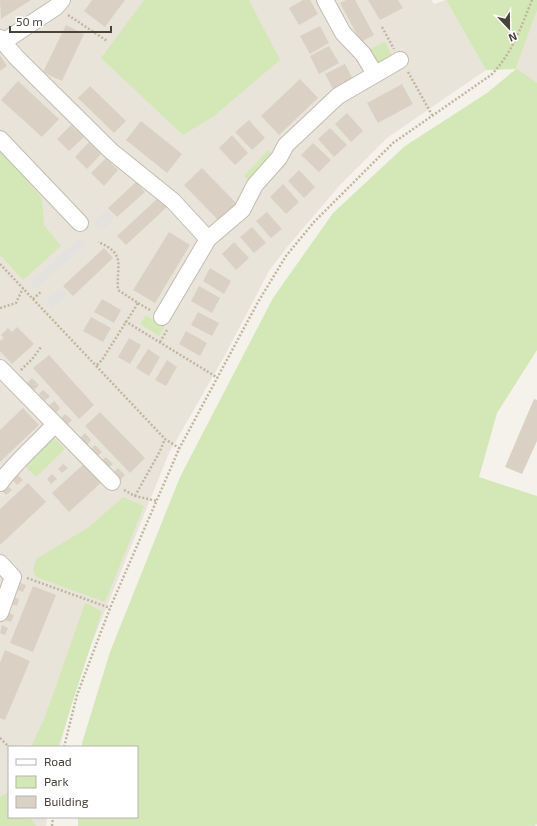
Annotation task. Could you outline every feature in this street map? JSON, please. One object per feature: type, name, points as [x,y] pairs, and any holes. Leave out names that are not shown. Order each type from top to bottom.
[{"type":"street","points":[[325,0],[333,18],[343,33],[363,54],[375,74]]},
{"type":"street","points":[[59,4],[2,40],[16,57],[111,151],[173,201],[208,239]]},
{"type":"street","points":[[162,317],[208,239],[242,210],[255,185],[278,158],[286,145],[338,96],[400,60]]},
{"type":"street","points":[[0,139],[80,223]]},
{"type":"street","points":[[0,368],[11,381],[112,482]]},
{"type":"street","points":[[0,482],[11,467],[35,446],[55,424]]},
{"type":"street","points":[[0,563],[13,577],[0,613]]},
{"type":"path","points":[[64,746],[77,695],[110,608],[179,449],[270,282],[286,256],[314,222],[393,143],[491,75],[502,64],[517,37],[532,0]]},
{"type":"path","points":[[59,4],[107,42]]},
{"type":"path","points":[[97,365],[102,360],[125,321],[138,303],[118,290],[118,258],[110,247],[98,242]]},
{"type":"path","points":[[0,264],[97,365],[165,439],[179,449]]},
{"type":"path","points":[[0,308],[16,303],[23,288]]},
{"type":"path","points":[[33,299],[42,291]]},
{"type":"path","points":[[125,321],[218,378]]},
{"type":"path","points":[[11,381],[33,358],[41,347]]},
{"type":"path","points":[[157,501],[135,496],[165,439]]},
{"type":"path","points":[[13,577],[22,576],[110,608]]},
{"type":"path","points":[[0,738],[9,746]]},
{"type":"shaded area","points":[[0,0],[431,0],[434,4],[446,0],[486,70],[387,138],[341,184],[288,246],[269,271],[224,357],[169,453],[79,675],[60,746],[8,746],[8,818],[47,818],[46,826],[0,826]]},
{"type":"shaded area","points":[[537,11],[537,100],[516,68]]},
{"type":"shaded area","points":[[107,210],[115,218],[101,231],[93,223]]},
{"type":"shaded area","points":[[80,238],[86,244],[35,289],[30,283]]},
{"type":"shaded area","points":[[61,288],[68,295],[52,308],[46,301]]},
{"type":"green space","points":[[144,0],[249,0],[280,60],[214,116],[183,135],[101,58]]},
{"type":"green space","points":[[446,0],[537,0],[537,11],[516,68],[537,83],[537,350],[497,413],[479,477],[537,496],[537,824],[534,826],[78,826],[78,818],[138,818],[138,746],[82,746],[82,743],[110,652],[180,477],[273,298],[333,213],[405,146],[487,93],[516,69],[486,70]]},
{"type":"green space","points":[[385,42],[393,58],[380,67],[368,50]]},
{"type":"green space","points":[[0,149],[42,198],[44,225],[61,246],[23,280],[0,255]]},
{"type":"green space","points":[[268,150],[275,157],[251,182],[244,176]]},
{"type":"green space","points":[[146,315],[164,327],[159,336],[140,324]]},
{"type":"green space","points":[[50,434],[65,449],[36,477],[21,462]]},
{"type":"green space","points":[[123,497],[144,506],[105,602],[36,577],[33,570],[36,559],[89,527]]},
{"type":"green space","points":[[85,603],[102,611],[58,746],[31,746],[45,717]]},
{"type":"green space","points":[[8,793],[8,818],[31,818],[36,826],[0,826],[0,797]]},
{"type":"building","points":[[0,0],[31,0],[1,19]]},
{"type":"building","points":[[92,0],[125,0],[105,27],[84,11]]},
{"type":"building","points":[[303,0],[310,0],[318,14],[299,25],[289,8]]},
{"type":"building","points":[[346,0],[355,0],[374,35],[361,42],[340,3]]},
{"type":"building","points":[[368,0],[398,0],[403,8],[380,20]]},
{"type":"building","points":[[66,25],[84,34],[62,81],[43,72]]},
{"type":"building","points":[[320,26],[329,43],[310,54],[300,36]]},
{"type":"building","points":[[329,46],[339,63],[319,74],[310,56]]},
{"type":"building","points":[[0,55],[7,66],[0,71]]},
{"type":"building","points":[[345,64],[354,81],[334,91],[325,74]]},
{"type":"building","points":[[300,79],[318,98],[279,135],[261,116]]},
{"type":"building","points":[[18,81],[59,119],[42,137],[1,100]]},
{"type":"building","points":[[402,84],[413,104],[378,123],[367,103]]},
{"type":"building","points":[[90,86],[126,121],[114,133],[78,98]]},
{"type":"building","points":[[347,113],[363,131],[351,142],[335,124]]},
{"type":"building","points":[[249,120],[265,138],[252,150],[235,132]]},
{"type":"building","points":[[141,121],[182,154],[167,173],[126,140]]},
{"type":"building","points":[[71,125],[84,137],[69,151],[57,139]]},
{"type":"building","points":[[330,128],[347,145],[334,157],[318,139]]},
{"type":"building","points":[[232,135],[248,153],[235,165],[219,148]]},
{"type":"building","points":[[89,142],[101,154],[87,169],[75,157]]},
{"type":"building","points":[[313,143],[331,160],[319,172],[301,155]]},
{"type":"building","points":[[106,158],[118,170],[104,186],[91,173]]},
{"type":"building","points":[[202,168],[239,206],[221,223],[184,185]]},
{"type":"building","points":[[299,170],[315,187],[304,198],[288,181]]},
{"type":"building","points":[[136,182],[145,192],[117,217],[108,208]]},
{"type":"building","points":[[283,184],[299,202],[286,214],[270,197]]},
{"type":"building","points":[[158,198],[167,207],[126,245],[117,236]]},
{"type":"building","points":[[267,212],[282,229],[271,238],[256,221]]},
{"type":"building","points":[[252,227],[266,243],[254,253],[240,237]]},
{"type":"building","points":[[169,232],[190,245],[155,303],[133,290]]},
{"type":"building","points":[[234,242],[249,258],[236,270],[222,254]]},
{"type":"building","points":[[104,248],[113,258],[73,296],[63,286]]},
{"type":"building","points":[[210,268],[231,281],[224,294],[203,281]]},
{"type":"building","points":[[199,286],[220,298],[212,313],[191,301]]},
{"type":"building","points":[[102,299],[121,310],[114,323],[94,312]]},
{"type":"building","points":[[198,312],[219,323],[212,336],[191,325]]},
{"type":"building","points":[[91,317],[111,328],[103,342],[83,331]]},
{"type":"building","points":[[17,327],[34,344],[12,364],[0,351],[0,341],[4,338],[1,335],[8,328],[12,332]]},
{"type":"building","points":[[186,331],[207,343],[200,356],[179,344]]},
{"type":"building","points":[[129,338],[141,345],[130,364],[118,357]]},
{"type":"building","points":[[148,349],[160,357],[149,376],[136,368]]},
{"type":"building","points":[[49,355],[94,405],[79,419],[33,368]]},
{"type":"building","points":[[167,360],[177,367],[166,386],[155,380]]},
{"type":"building","points":[[32,378],[39,385],[34,390],[27,383]]},
{"type":"building","points":[[43,390],[50,396],[45,401],[39,394]]},
{"type":"building","points":[[534,399],[537,400],[537,441],[522,474],[505,467]]},
{"type":"building","points":[[54,401],[60,408],[56,413],[49,406]]},
{"type":"building","points":[[23,408],[39,425],[0,462],[0,430]]},
{"type":"building","points":[[100,412],[145,458],[130,473],[85,426]]},
{"type":"building","points":[[65,414],[72,420],[67,425],[61,418]]},
{"type":"building","points":[[85,433],[91,440],[87,445],[80,438]]},
{"type":"building","points":[[95,445],[102,452],[97,456],[90,450]]},
{"type":"building","points":[[106,457],[113,464],[108,468],[101,461]]},
{"type":"building","points":[[87,461],[104,480],[69,512],[52,493]]},
{"type":"building","points":[[63,464],[68,468],[62,473],[58,469]]},
{"type":"building","points":[[118,468],[125,475],[120,480],[113,473]]},
{"type":"building","points":[[52,474],[57,479],[51,484],[47,479]]},
{"type":"building","points":[[18,475],[23,480],[17,485],[13,480]]},
{"type":"building","points":[[28,483],[46,502],[0,545],[0,509]]},
{"type":"building","points":[[7,485],[12,490],[6,495],[2,491]]},
{"type":"building","points":[[20,583],[26,585],[23,592],[17,590]]},
{"type":"building","points":[[33,586],[56,595],[33,652],[10,643]]},
{"type":"building","points":[[13,597],[19,599],[17,606],[11,604]]},
{"type":"building","points":[[8,612],[14,615],[11,622],[5,620]]},
{"type":"building","points":[[2,625],[8,628],[5,635],[0,633]]},
{"type":"building","points":[[5,650],[30,661],[5,720],[0,718],[0,663]]}]
